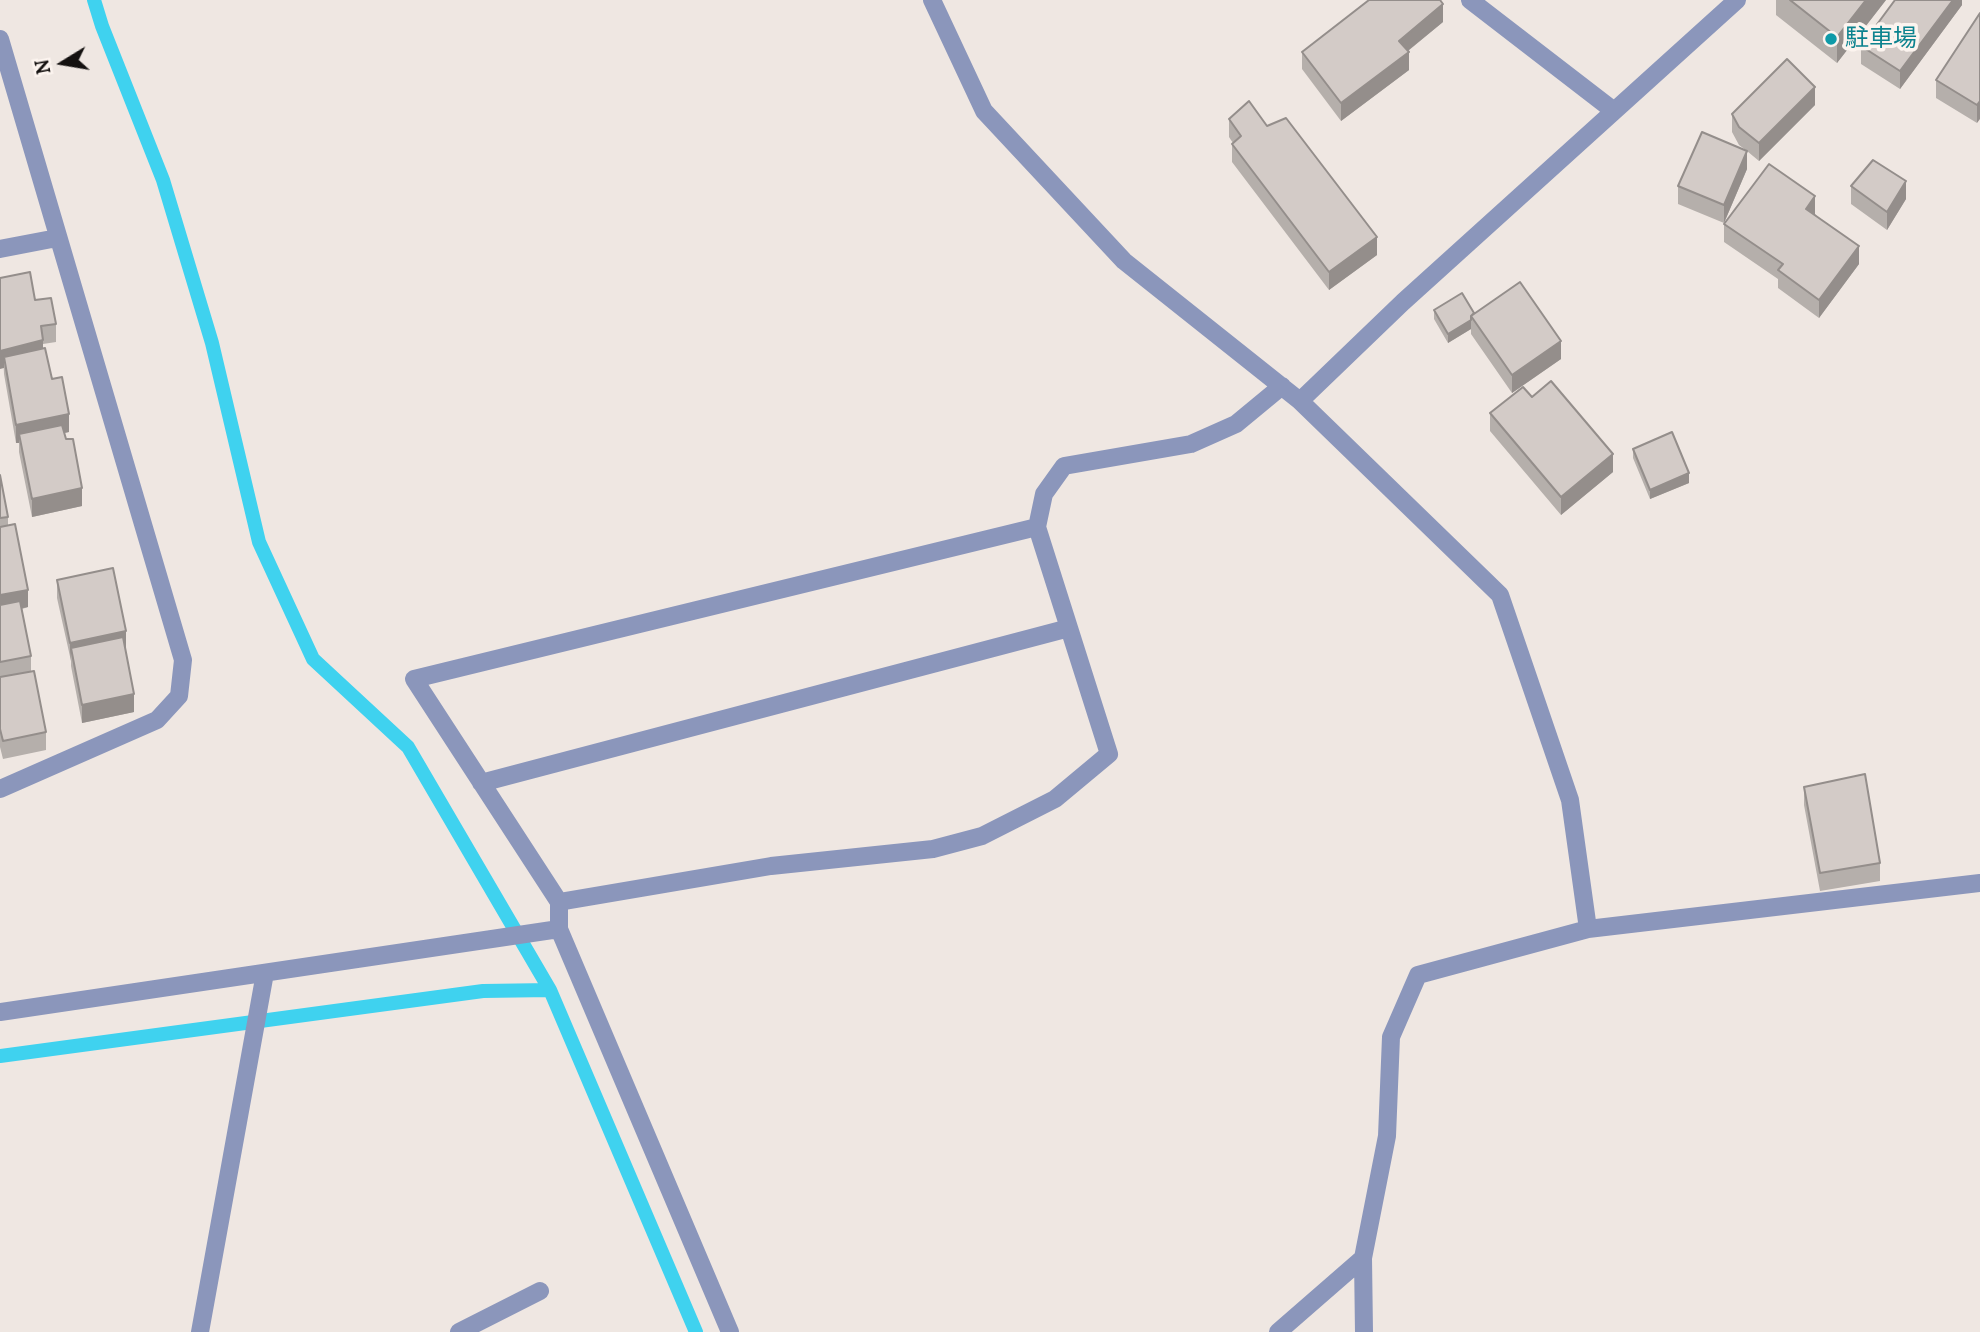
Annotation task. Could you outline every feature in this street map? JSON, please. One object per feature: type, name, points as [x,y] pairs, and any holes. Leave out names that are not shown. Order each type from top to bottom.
[{"type":"street","points":[[932,0],[984,111],[1124,261],[1300,401],[1500,595],[1570,800],[1588,929]]},
{"type":"street","points":[[1469,0],[1614,111]]},
{"type":"street","points":[[1300,401],[1403,302],[1737,0]]},
{"type":"street","points":[[0,40],[183,660],[179,696],[157,720],[0,789]]},
{"type":"street","points":[[0,248],[57,239]]},
{"type":"street","points":[[559,902],[771,866],[933,849],[982,836],[1055,799],[1109,754],[1037,527],[1044,494],[1064,466],[1191,444],[1236,424],[1282,386]]},
{"type":"street","points":[[730,1332],[554,930],[559,902],[414,679],[1037,527]]},
{"type":"street","points":[[481,783],[1069,628]]},
{"type":"street","points":[[1364,1332],[1363,1258],[1387,1136],[1391,1037],[1418,975],[1588,929],[1980,883]]},
{"type":"street","points":[[0,1012],[554,930]]},
{"type":"street","points":[[200,1332],[265,973]]},
{"type":"street","points":[[1278,1332],[1363,1258]]},
{"type":"street","points":[[459,1332],[541,1291]]},
{"type":"building","points":[[1369,0],[1440,0],[1443,4],[1399,41],[1409,52],[1341,103],[1302,52]]},
{"type":"building","points":[[1790,0],[1866,0],[1837,37]]},
{"type":"building","points":[[1895,0],[1953,0],[1900,71],[1861,46]]},
{"type":"building","points":[[1980,13],[1980,101],[1977,105],[1936,80]]},
{"type":"building","points":[[1787,59],[1815,87],[1759,143],[1739,127],[1732,114]]},
{"type":"building","points":[[1249,101],[1267,126],[1286,118],[1377,237],[1329,272],[1232,144],[1241,136],[1229,119]]},
{"type":"building","points":[[1702,132],[1747,151],[1724,205],[1678,186]]},
{"type":"building","points":[[1873,160],[1906,181],[1887,212],[1851,186]]},
{"type":"building","points":[[1769,164],[1815,196],[1806,209],[1859,246],[1819,300],[1778,270],[1783,264],[1724,224]]},
{"type":"building","points":[[30,272],[35,300],[51,298],[56,324],[41,326],[43,340],[0,351],[0,278]]},
{"type":"building","points":[[1520,282],[1561,341],[1512,375],[1471,316]]},
{"type":"building","points":[[1462,293],[1474,313],[1471,320],[1448,334],[1434,310]]},
{"type":"building","points":[[45,348],[52,379],[62,377],[69,414],[16,425],[4,357]]},
{"type":"building","points":[[1551,381],[1613,454],[1561,497],[1490,413],[1523,387],[1532,397]]},
{"type":"building","points":[[62,425],[66,439],[73,439],[82,488],[32,499],[19,434]]},
{"type":"building","points":[[1672,432],[1689,473],[1650,490],[1633,449]]},
{"type":"building","points":[[0,475],[8,517],[0,518]]},
{"type":"building","points":[[15,524],[28,590],[0,595],[0,527]]},
{"type":"building","points":[[113,568],[126,631],[70,643],[57,580]]},
{"type":"building","points":[[20,601],[31,656],[0,662],[0,605]]},
{"type":"building","points":[[123,637],[134,694],[82,705],[71,648]]},
{"type":"building","points":[[34,671],[46,732],[3,741],[0,729],[0,677]]},
{"type":"building","points":[[1865,774],[1880,863],[1820,873],[1804,787]]},
{"type":"waterway","points":[[94,0],[163,180],[212,343],[259,542],[313,659],[408,747],[550,990],[696,1332]]},
{"type":"waterway","points":[[0,1056],[483,991],[550,990]]},
{"type":"place","name":"駐車場","points":[[1831,39]]}]
